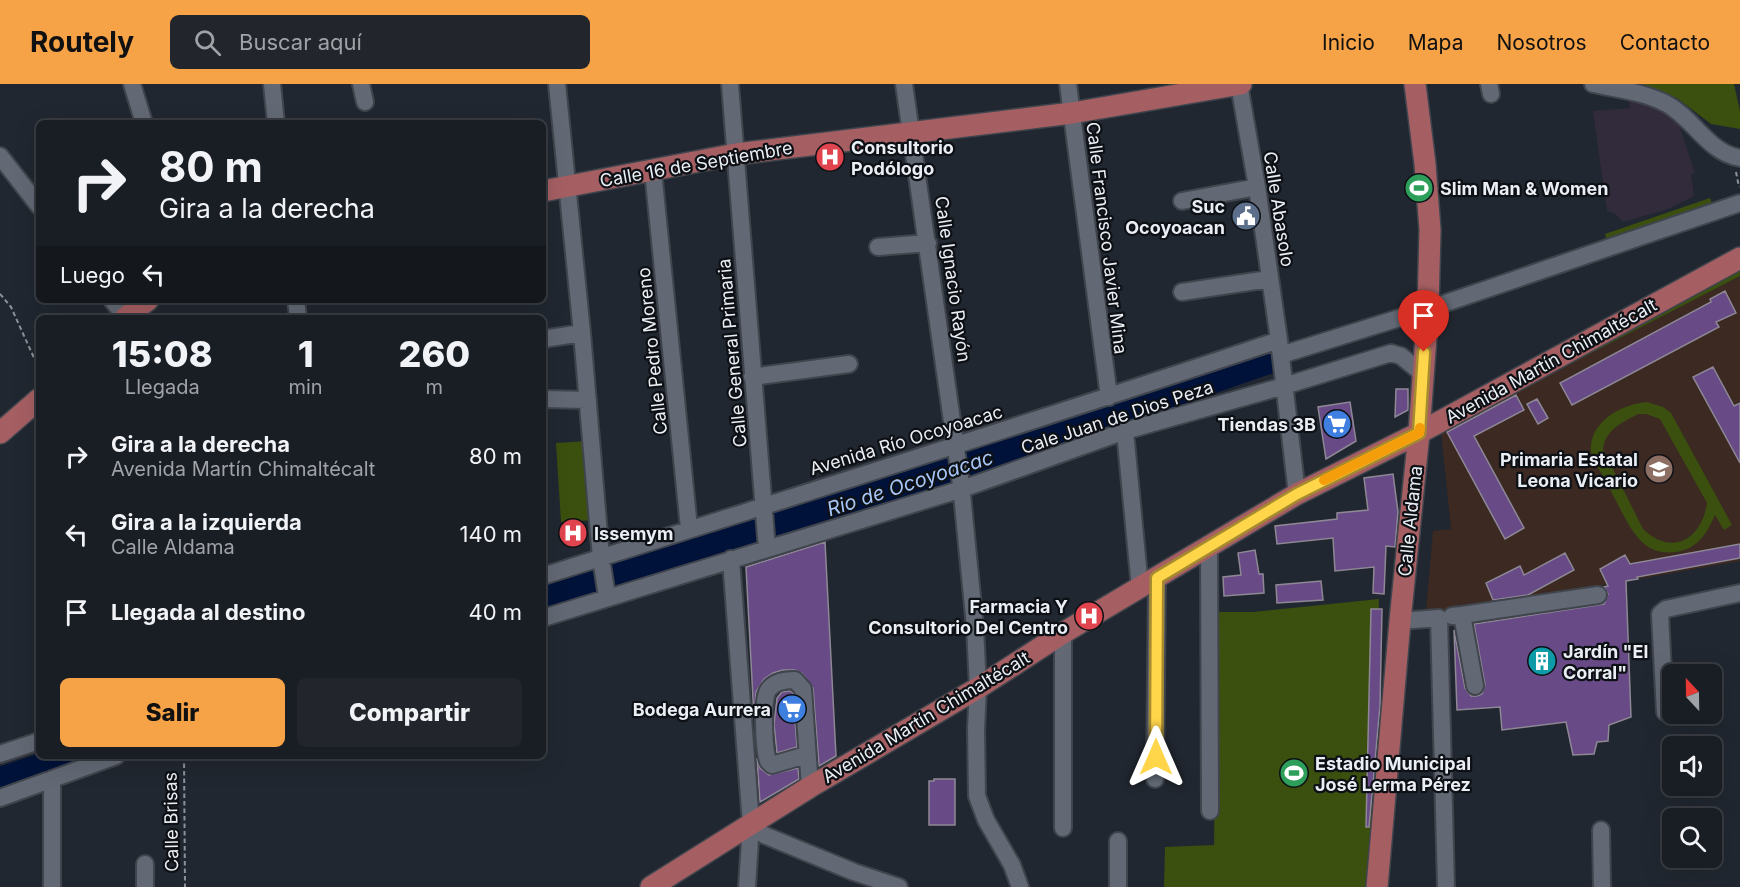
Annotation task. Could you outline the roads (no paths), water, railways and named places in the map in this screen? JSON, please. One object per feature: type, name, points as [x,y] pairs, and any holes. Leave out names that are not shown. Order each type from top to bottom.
[{"type":"main road","name":"Calle 16 de Septiembre","points":[[546,190],[736,154],[1072,113],[1240,84]]},
{"type":"main road","name":"Calle Aldama","points":[[1377,887],[1419,433],[1428,309],[1430,230],[1415,84]]},
{"type":"main road","name":"Avenida Martín Chimaltécalt","points":[[654,886],[810,787],[1297,494],[1419,433],[1740,258]]},
{"type":"main road","points":[[129,315],[144,303]]},
{"type":"main road","points":[[0,433],[36,402]]},
{"type":"street","points":[[132,84],[143,120]]},
{"type":"street","points":[[272,84],[276,120]]},
{"type":"street","points":[[361,84],[365,102]]},
{"type":"street","points":[[557,84],[602,562],[607,594]]},
{"type":"street","name":"Calle General Primaria","points":[[730,84],[767,546]]},
{"type":"street","name":"Calle Ignacio Rayón","points":[[904,84],[913,133],[962,486]]},
{"type":"street","name":"Calle Francisco Javier Mina","points":[[1068,84],[1109,397]]},
{"type":"street","name":"Calle Abasolo","points":[[1240,84],[1257,187],[1284,386]]},
{"type":"street","points":[[1593,84],[1643,95],[1665,103],[1679,112],[1710,143],[1724,153],[1740,158]]},
{"type":"street","points":[[0,156],[36,202]]},
{"type":"street","name":"Calle Pedro Moreno","points":[[653,171],[689,528]]},
{"type":"street","points":[[1182,201],[1257,187]]},
{"type":"street","name":"Avenida Río Ocoyoacac","points":[[546,575],[602,562],[689,528],[765,511],[1109,397],[1428,309],[1740,203]]},
{"type":"street","points":[[878,247],[928,243]]},
{"type":"street","points":[[1182,292],[1269,279]]},
{"type":"street","points":[[546,339],[582,333]]},
{"type":"street","name":"Cale Juan de Dios Peza","points":[[546,617],[607,594],[732,559],[767,546],[962,486],[1125,431],[1391,353],[1401,356],[1423,374]]},
{"type":"street","points":[[752,377],[849,364]]},
{"type":"street","points":[[1284,386],[1297,494]]},
{"type":"street","points":[[546,399],[588,400]]},
{"type":"street","points":[[1125,431],[1149,583],[1155,779]]},
{"type":"street","points":[[962,486],[975,627],[978,688],[977,796],[986,820],[1012,865],[1020,887]]},
{"type":"street","points":[[1209,547],[1210,811]]},
{"type":"street","points":[[732,559],[751,824],[747,887]]},
{"type":"street","points":[[1663,664],[1660,614],[1666,609],[1740,592]]},
{"type":"street","points":[[1400,621],[1462,615],[1598,595]]},
{"type":"street","points":[[1462,615],[1475,686]]},
{"type":"street","points":[[1439,618],[1446,887]]},
{"type":"street","points":[[1063,633],[1063,828]]},
{"type":"street","points":[[806,754],[772,765],[768,761],[766,692],[779,682],[795,680],[803,689],[810,787]]},
{"type":"street","points":[[0,754],[36,742]]},
{"type":"street","points":[[0,798],[108,759]]},
{"type":"street","points":[[52,779],[52,887]]},
{"type":"street","points":[[751,824],[764,835],[854,872],[899,887]]},
{"type":"street","points":[[1601,830],[1602,887]]},
{"type":"street","points":[[1118,841],[1118,887]]},
{"type":"street","points":[[145,864],[145,887]]},
{"type":"waterway","name":"Rio de Ocoyoacac","points":[[546,597],[981,461],[1274,359]]},
{"type":"waterway","name":"Rio de Ocoyoacac","points":[[0,780],[64,759]]},
{"type":"place","name":"Consultorio Podólogo","points":[[830,157]]},
{"type":"place","name":"Slim Man & Women","points":[[1419,188]]},
{"type":"place","name":"Suc Ocoyoacan","points":[[1246,216]]},
{"type":"place","name":"Tiendas 3B","points":[[1337,424]]},
{"type":"place","name":"Primaria Estatal Leona Vicario","points":[[1659,469]]},
{"type":"place","name":"Issemym","points":[[573,533]]},
{"type":"place","name":"Farmacia Y Consultorio Del Centro","points":[[1089,616]]},
{"type":"place","name":"Jardín \"El Corral\"","points":[[1542,661]]},
{"type":"place","name":"Bodega Aurrera","points":[[792,709]]},
{"type":"place","name":"Estadio Municipal José Lerma Pérez","points":[[1294,773]]}]
